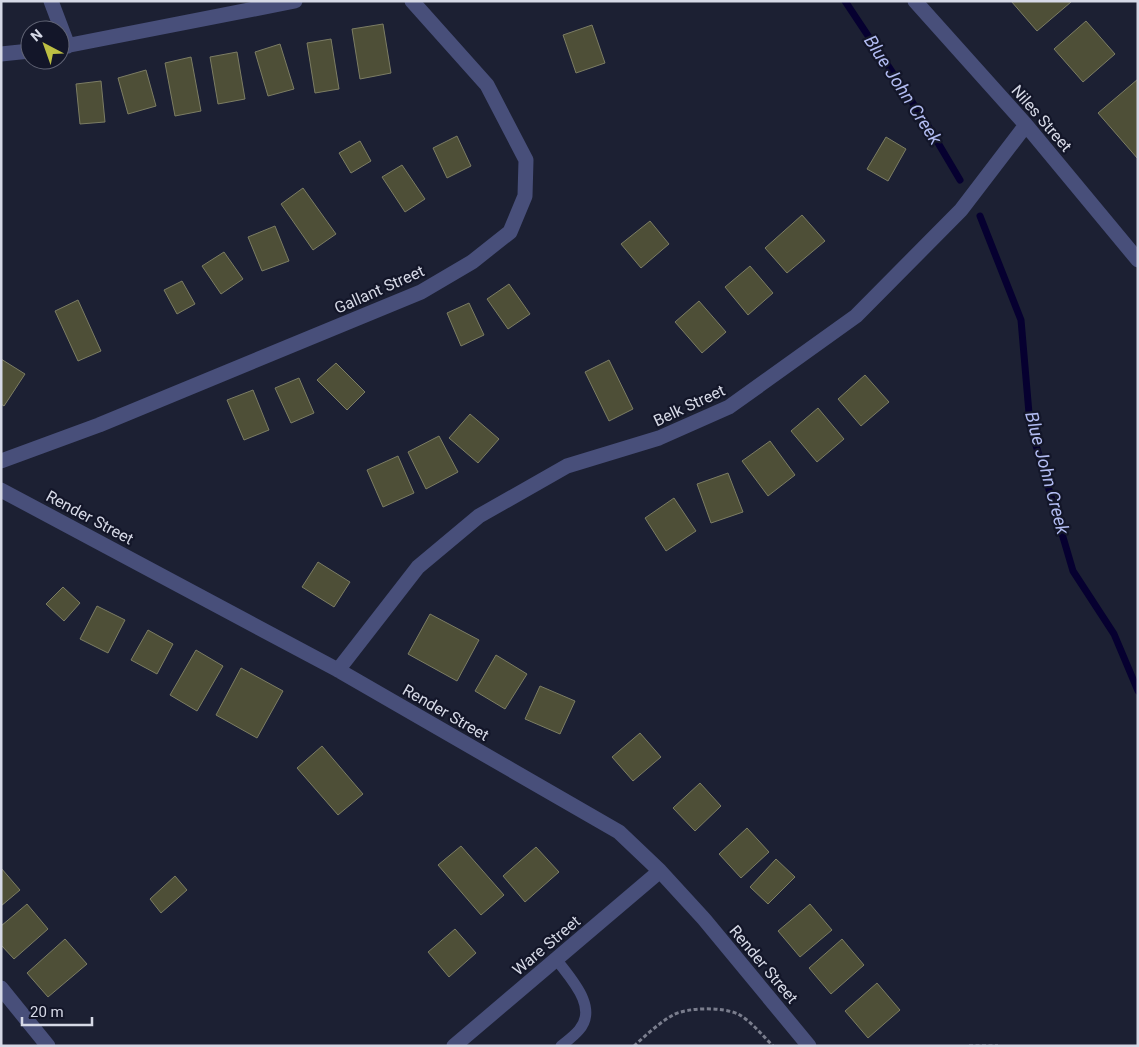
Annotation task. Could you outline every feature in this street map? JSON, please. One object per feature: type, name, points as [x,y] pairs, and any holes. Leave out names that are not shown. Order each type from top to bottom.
[{"type":"street","points":[[51,1],[56,20]]},
{"type":"street","points":[[70,45],[295,1]]},
{"type":"street","name":"Gallant Street","points":[[1,461],[99,425],[421,292],[472,262],[510,232],[525,196],[526,160],[487,85],[412,1]]},
{"type":"street","name":"Niles Street","points":[[915,1],[1026,125],[1138,260]]},
{"type":"street","points":[[1,54],[20,51]]},
{"type":"street","name":"Belk Street","points":[[338,670],[418,567],[478,516],[567,466],[659,438],[730,407],[856,316],[961,210],[1026,125]]},
{"type":"street","name":"Render Street","points":[[1,490],[338,670],[619,832],[660,871],[704,919],[809,1046]]},
{"type":"street","name":"Ware Street","points":[[454,1046],[660,871]]},
{"type":"street","points":[[1,988],[48,1046]]},
{"type":"lane","points":[[556,959],[582,995],[586,1014],[580,1030],[561,1046]]},
{"type":"path","points":[[634,1046],[659,1024],[676,1013],[701,1009],[722,1009],[739,1015],[773,1046]]},
{"type":"path","points":[[968,1046],[998,1046]]},
{"type":"building","points":[[1011,1],[1070,1],[1071,2],[1037,31]]},
{"type":"building","points":[[1086,21],[1115,54],[1083,82],[1054,49]]},
{"type":"building","points":[[383,24],[391,73],[360,79],[352,29]]},
{"type":"building","points":[[592,25],[605,63],[576,73],[563,35]]},
{"type":"building","points":[[331,39],[339,89],[315,93],[307,43]]},
{"type":"building","points":[[280,44],[294,89],[268,96],[255,52]]},
{"type":"building","points":[[237,52],[245,99],[218,104],[210,57]]},
{"type":"building","points":[[191,57],[201,111],[175,116],[165,63]]},
{"type":"building","points":[[146,70],[156,106],[128,114],[118,78]]},
{"type":"building","points":[[1138,79],[1138,159],[1098,113]]},
{"type":"building","points":[[101,81],[105,122],[80,124],[76,84]]},
{"type":"building","points":[[457,136],[471,166],[447,178],[433,148]]},
{"type":"building","points":[[886,137],[906,149],[888,181],[867,169]]},
{"type":"building","points":[[360,141],[371,161],[351,173],[339,153]]},
{"type":"building","points":[[402,165],[425,199],[405,212],[382,177]]},
{"type":"building","points":[[303,188],[336,234],[313,250],[281,204]]},
{"type":"building","points":[[802,215],[825,241],[787,273],[765,248]]},
{"type":"building","points":[[650,221],[669,244],[641,268],[621,244]]},
{"type":"building","points":[[275,226],[289,261],[262,271],[248,237]]},
{"type":"building","points":[[224,252],[243,279],[221,294],[202,266]]},
{"type":"building","points":[[750,266],[773,293],[748,315],[725,287]]},
{"type":"building","points":[[182,281],[195,304],[177,314],[164,290]]},
{"type":"building","points":[[509,284],[530,314],[508,329],[487,299]]},
{"type":"building","points":[[78,300],[101,351],[78,361],[55,311]]},
{"type":"building","points":[[699,301],[726,332],[702,353],[675,322]]},
{"type":"building","points":[[469,303],[484,335],[461,346],[447,313]]},
{"type":"building","points":[[1,359],[25,374],[4,406],[1,404]]},
{"type":"building","points":[[609,360],[633,409],[609,421],[585,372]]},
{"type":"building","points":[[336,363],[365,392],[347,410],[317,380]]},
{"type":"building","points":[[865,375],[889,402],[861,426],[838,399]]},
{"type":"building","points":[[299,378],[314,413],[291,423],[275,388]]},
{"type":"building","points":[[253,390],[269,430],[244,440],[227,400]]},
{"type":"building","points":[[818,408],[844,439],[817,462],[791,431]]},
{"type":"building","points":[[470,414],[499,439],[478,463],[449,438]]},
{"type":"building","points":[[439,436],[458,472],[426,489],[408,452]]},
{"type":"building","points":[[770,441],[795,475],[768,496],[742,461]]},
{"type":"building","points":[[398,456],[414,493],[383,507],[367,470]]},
{"type":"building","points":[[728,473],[743,512],[711,523],[697,484]]},
{"type":"building","points":[[674,498],[696,531],[666,551],[645,518]]},
{"type":"building","points":[[318,562],[350,582],[334,607],[302,587]]},
{"type":"building","points":[[63,587],[80,603],[64,621],[46,604]]},
{"type":"building","points":[[97,606],[125,620],[108,653],[80,639]]},
{"type":"building","points":[[430,614],[479,640],[457,681],[408,654]]},
{"type":"building","points":[[148,630],[173,644],[157,674],[131,660]]},
{"type":"building","points":[[196,650],[223,666],[197,711],[170,695]]},
{"type":"building","points":[[496,655],[527,674],[505,709],[475,691]]},
{"type":"building","points":[[241,668],[283,691],[257,738],[216,715]]},
{"type":"building","points":[[540,686],[575,701],[560,734],[525,719]]},
{"type":"building","points":[[640,733],[661,757],[633,781],[612,757]]},
{"type":"building","points":[[322,746],[363,794],[338,815],[297,768]]},
{"type":"building","points":[[700,783],[721,806],[695,831],[673,808]]},
{"type":"building","points":[[747,828],[769,852],[741,878],[719,854]]},
{"type":"building","points":[[461,846],[504,895],[481,915],[438,865]]},
{"type":"building","points":[[536,847],[559,872],[525,902],[503,876]]},
{"type":"building","points":[[776,859],[795,877],[768,904],[750,887]]},
{"type":"building","points":[[1,868],[20,890],[1,906]]},
{"type":"building","points":[[175,876],[187,890],[161,913],[150,899]]},
{"type":"building","points":[[27,904],[48,929],[14,959],[1,945],[1,926]]},
{"type":"building","points":[[810,904],[832,930],[800,957],[778,931]]},
{"type":"building","points":[[455,929],[476,953],[449,977],[428,952]]},
{"type":"building","points":[[65,939],[87,964],[48,997],[27,973]]},
{"type":"building","points":[[842,939],[864,965],[831,994],[809,968]]},
{"type":"building","points":[[877,983],[900,1010],[868,1038],[845,1011]]},
{"type":"waterway","name":"Blue John Creek","points":[[845,1],[928,126],[960,180]]},
{"type":"waterway","name":"Blue John Creek","points":[[980,216],[1021,320],[1030,425],[1073,571],[1114,634],[1138,691]]}]
